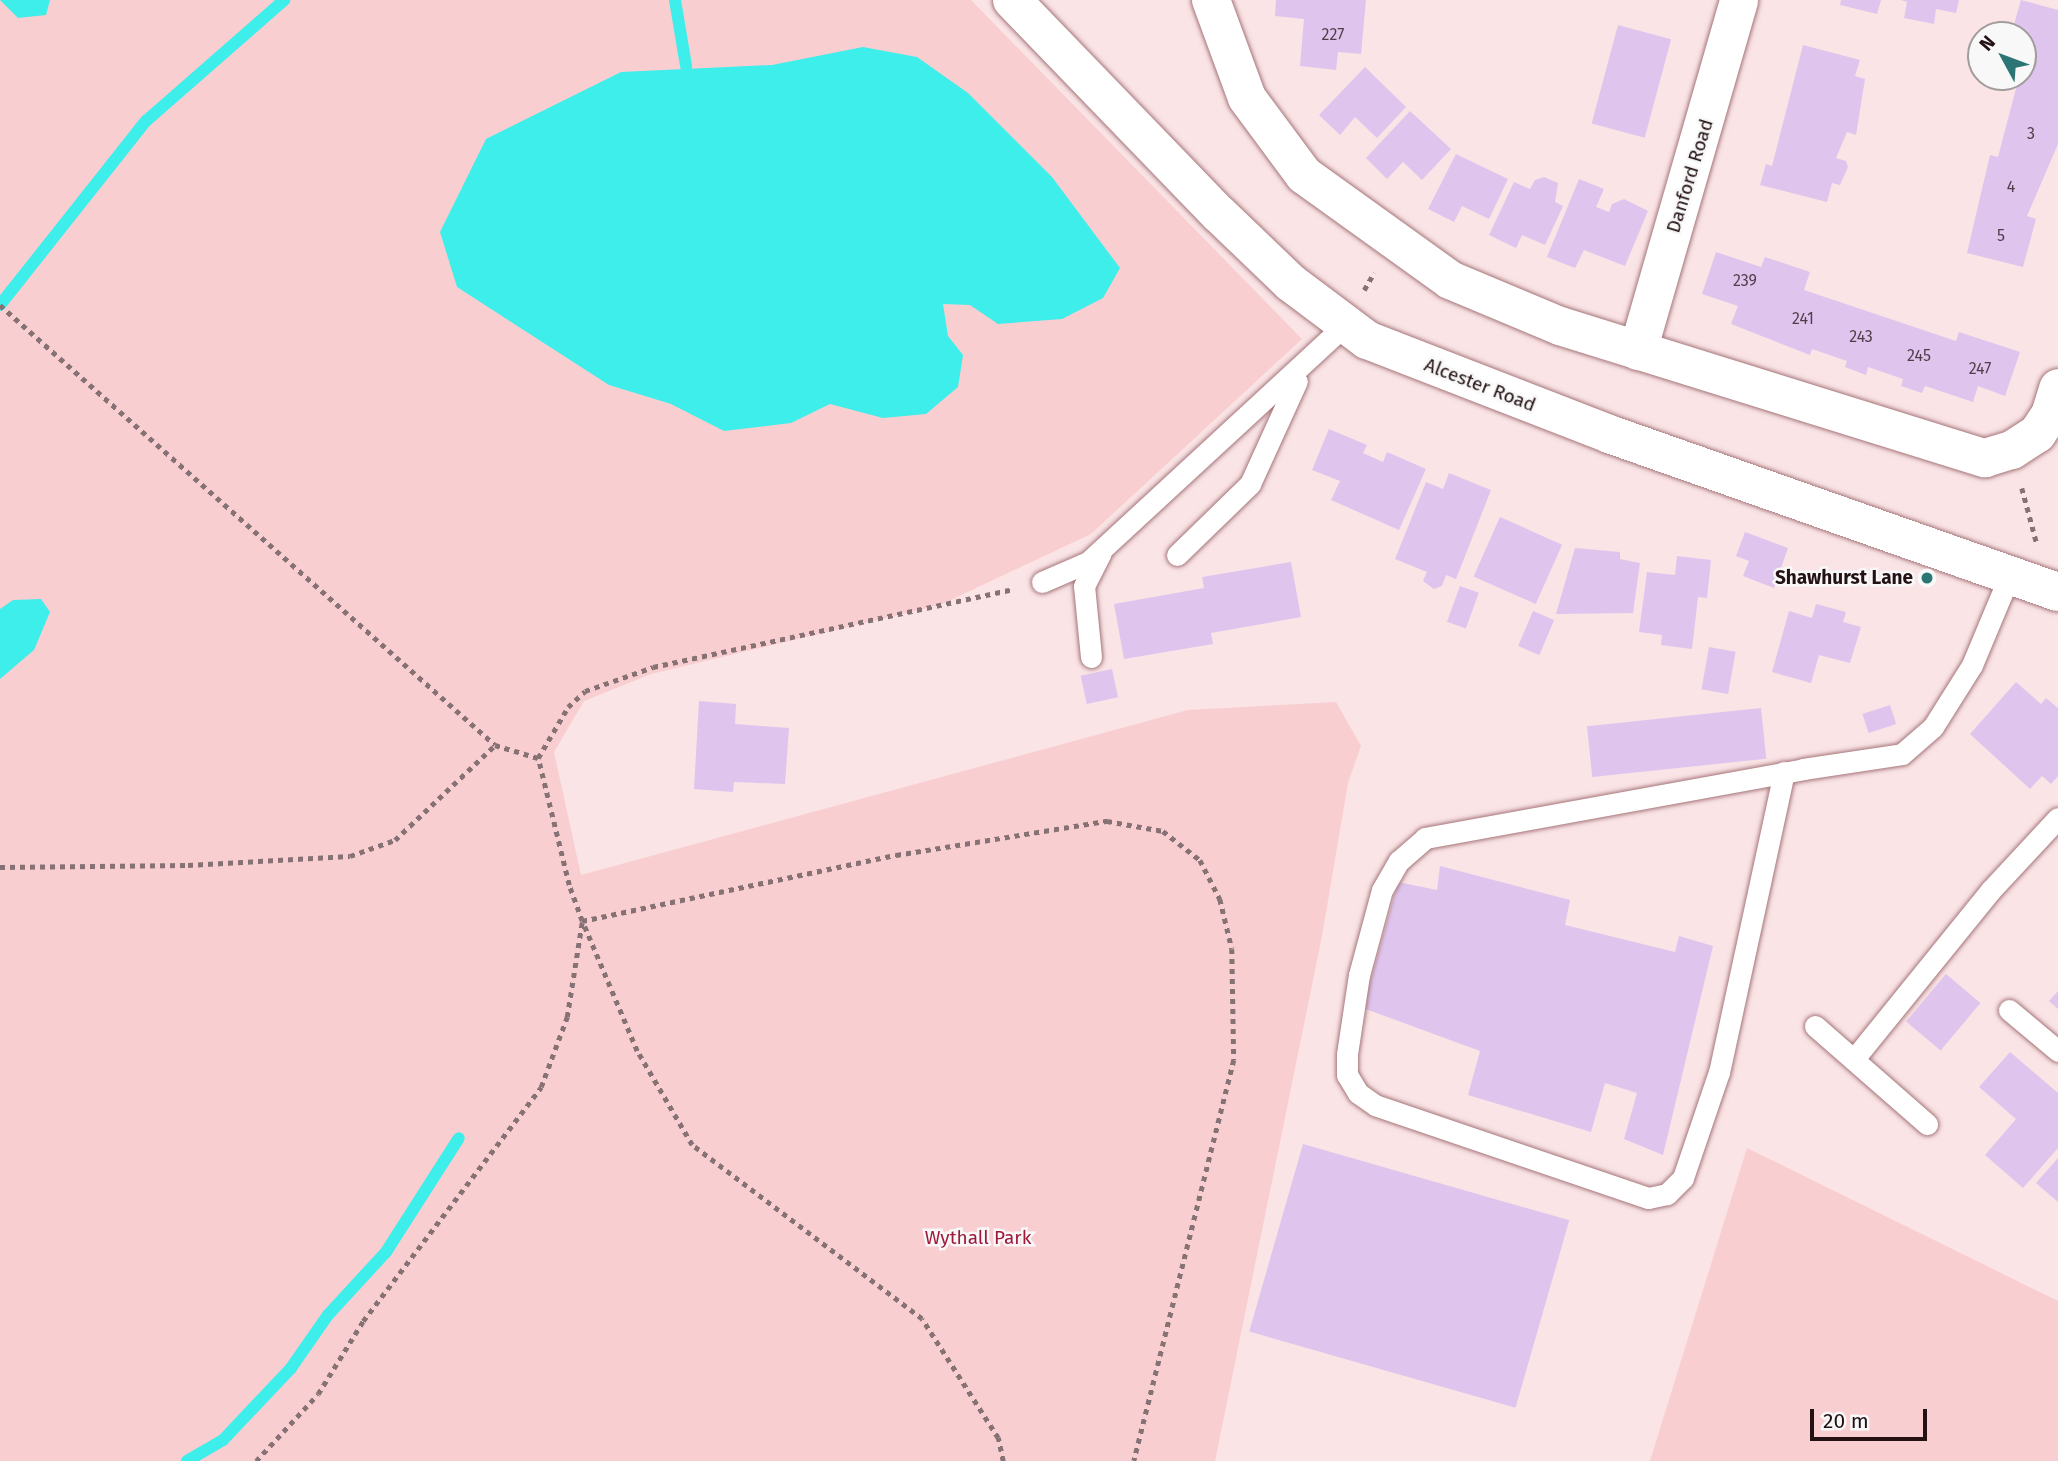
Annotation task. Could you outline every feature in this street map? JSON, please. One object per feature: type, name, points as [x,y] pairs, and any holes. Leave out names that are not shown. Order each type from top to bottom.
[{"type":"street","name":"Alcester Road","points":[[1012,0],[1219,214],[1291,283],[1367,340],[1495,392],[2054,591]]},
{"type":"street","points":[[1211,0],[1247,98],[1304,175],[1450,280],[1560,326],[1985,458],[2012,450],[2038,434],[2050,415],[2058,388]]},
{"type":"street","name":"Danford Road","points":[[1637,351],[1739,0]]},
{"type":"lane","points":[[1042,582],[1088,562],[1304,367],[1345,325]]},
{"type":"lane","points":[[1177,555],[1250,484],[1276,418],[1304,367]]},
{"type":"lane","points":[[1091,657],[1084,586],[1104,548]]},
{"type":"lane","points":[[1784,772],[1719,1072],[1700,1140],[1684,1178],[1667,1194],[1648,1198],[1375,1105],[1358,1093],[1348,1075],[1347,1054],[1369,938],[1382,890],[1399,861],[1425,838],[1784,772],[1902,754],[1933,727],[1972,665],[2010,574]]},
{"type":"lane","points":[[1854,1059],[1990,890],[2058,818]]},
{"type":"lane","points":[[2009,1010],[2058,1051]]},
{"type":"lane","points":[[1815,1027],[1927,1124]]},
{"type":"path","points":[[1345,325],[1392,239]]},
{"type":"path","points":[[0,304],[495,745],[538,758]]},
{"type":"path","points":[[2012,450],[2054,591]]},
{"type":"path","points":[[1003,1461],[998,1438],[922,1319],[692,1145],[637,1051],[582,921],[569,885],[538,758],[568,707],[584,691],[653,667],[962,603],[1042,582]]},
{"type":"path","points":[[0,867],[188,866],[350,856],[395,840],[495,745]]},
{"type":"path","points":[[582,921],[896,856],[1107,821],[1163,831],[1200,860],[1220,899],[1232,948],[1234,1060],[1134,1461]]},
{"type":"path","points":[[256,1461],[318,1394],[363,1321],[541,1087],[567,1017],[582,921]]},
{"type":"green space","name":"Wythall Park","points":[[0,0],[971,0],[1302,339],[1091,534],[940,605],[651,674],[584,701],[554,752],[581,875],[1188,710],[1336,702],[1361,746],[1348,783],[1322,936],[1215,1461],[0,1461]]},
{"type":"green space","points":[[1747,1148],[2058,1301],[2058,1461],[1650,1461]]},
{"type":"water","points":[[0,0],[50,0],[46,15],[18,18]]},
{"type":"water","points":[[863,47],[917,57],[968,93],[1052,177],[1120,268],[1103,298],[1062,319],[998,324],[970,305],[943,304],[948,336],[963,355],[958,387],[926,414],[883,418],[830,404],[791,423],[724,431],[671,404],[609,385],[457,287],[440,232],[486,139],[621,72],[772,65]]},
{"type":"water","points":[[41,599],[50,612],[34,650],[0,679],[0,609],[13,600]]},
{"type":"building","points":[[1276,0],[1366,0],[1361,54],[1338,52],[1336,70],[1300,66],[1304,19],[1275,16]]},
{"type":"building","points":[[1841,0],[1881,0],[1877,14],[1840,5]]},
{"type":"building","points":[[1901,0],[1959,0],[1956,13],[1936,9],[1934,24],[1904,18],[1907,2]]},
{"type":"building","points":[[2021,0],[2058,10],[2058,144],[2027,216],[2036,219],[2023,267],[1967,253],[1990,155],[1998,157],[2015,91],[2037,91],[2037,21],[2015,21]]},
{"type":"building","points":[[1618,25],[1671,39],[1645,138],[1592,124]]},
{"type":"building","points":[[1803,45],[1860,60],[1855,76],[1865,79],[1856,135],[1847,132],[1836,158],[1846,161],[1848,167],[1840,185],[1832,183],[1827,202],[1760,185],[1766,164],[1772,166]]},
{"type":"building","points":[[1365,67],[1406,107],[1377,138],[1355,117],[1340,135],[1319,115]]},
{"type":"building","points":[[1410,111],[1451,149],[1422,180],[1403,162],[1387,179],[1366,158]]},
{"type":"building","points":[[1456,154],[1508,179],[1489,219],[1462,206],[1454,222],[1428,209]]},
{"type":"building","points":[[1544,177],[1558,183],[1555,202],[1563,206],[1545,245],[1522,235],[1516,248],[1489,235],[1514,182],[1530,189],[1535,180]]},
{"type":"building","points":[[1579,179],[1604,189],[1596,207],[1609,212],[1612,204],[1624,199],[1648,211],[1625,266],[1584,250],[1575,268],[1547,257]]},
{"type":"building","points":[[1716,252],[1761,267],[1765,257],[1810,272],[1804,290],[1956,341],[1959,332],[2020,352],[2005,396],[1978,386],[1973,402],[1925,386],[1922,393],[1901,386],[1903,379],[1868,367],[1866,375],[1845,367],[1847,361],[1812,349],[1810,355],[1731,324],[1738,306],[1702,294]]},
{"type":"building","points":[[1329,429],[1367,445],[1363,453],[1383,462],[1387,452],[1426,469],[1399,530],[1331,500],[1340,481],[1312,470]]},
{"type":"building","points":[[1449,473],[1491,490],[1456,579],[1446,575],[1442,586],[1434,589],[1423,581],[1427,572],[1395,559],[1426,482],[1443,489]]},
{"type":"building","points":[[1500,517],[1562,545],[1536,604],[1474,576]]},
{"type":"building","points":[[1745,532],[1788,548],[1774,588],[1743,576],[1749,561],[1736,556]]},
{"type":"building","points":[[1575,548],[1620,552],[1620,559],[1640,563],[1633,613],[1556,614]]},
{"type":"building","points":[[1677,556],[1711,560],[1707,598],[1698,597],[1692,649],[1661,645],[1662,635],[1639,632],[1647,572],[1675,575]]},
{"type":"building","points":[[1291,562],[1301,617],[1211,633],[1213,644],[1124,659],[1114,604],[1204,588],[1202,577]]},
{"type":"building","points":[[1460,586],[1479,593],[1466,629],[1447,622]]},
{"type":"building","points":[[1816,604],[1846,612],[1843,622],[1861,627],[1850,663],[1819,655],[1811,683],[1772,672],[1789,611],[1812,618]]},
{"type":"building","points":[[1533,611],[1554,620],[1539,655],[1518,646]]},
{"type":"building","points":[[1709,647],[1736,652],[1728,694],[1702,689]]},
{"type":"building","points":[[1112,669],[1118,697],[1087,704],[1081,676]]},
{"type":"building","points":[[2016,682],[2041,704],[2046,698],[2058,708],[2058,776],[2051,784],[2042,776],[2030,789],[1970,734]]},
{"type":"building","points":[[699,701],[736,704],[735,724],[789,728],[785,784],[734,782],[733,792],[694,789]]},
{"type":"building","points":[[1890,705],[1896,724],[1869,733],[1862,714]]},
{"type":"building","points":[[1761,708],[1766,759],[1592,777],[1587,726]]},
{"type":"building","points":[[1440,866],[1570,900],[1565,925],[1675,952],[1679,936],[1713,946],[1663,1155],[1624,1139],[1637,1093],[1605,1083],[1591,1132],[1468,1095],[1480,1051],[1363,1008],[1398,882],[1437,890]]},
{"type":"building","points":[[1946,974],[1980,1003],[1941,1050],[1906,1021]]},
{"type":"building","points":[[2058,991],[2058,1009],[2049,1001]]},
{"type":"building","points":[[2010,1052],[2058,1093],[2058,1148],[2023,1188],[1985,1155],[2016,1119],[1979,1087]]},
{"type":"building","points":[[1303,1144],[1569,1220],[1516,1408],[1249,1331]]},
{"type":"building","points":[[2058,1158],[2058,1202],[2036,1183]]},
{"type":"waterway","points":[[0,305],[146,121],[284,0]]},
{"type":"waterway","points":[[675,0],[686,66]]},
{"type":"waterway","points":[[187,1461],[223,1440],[291,1368],[328,1315],[386,1252],[459,1138]]},
{"type":"place","name":"Shawhurst Lane","points":[[1927,578]]}]
